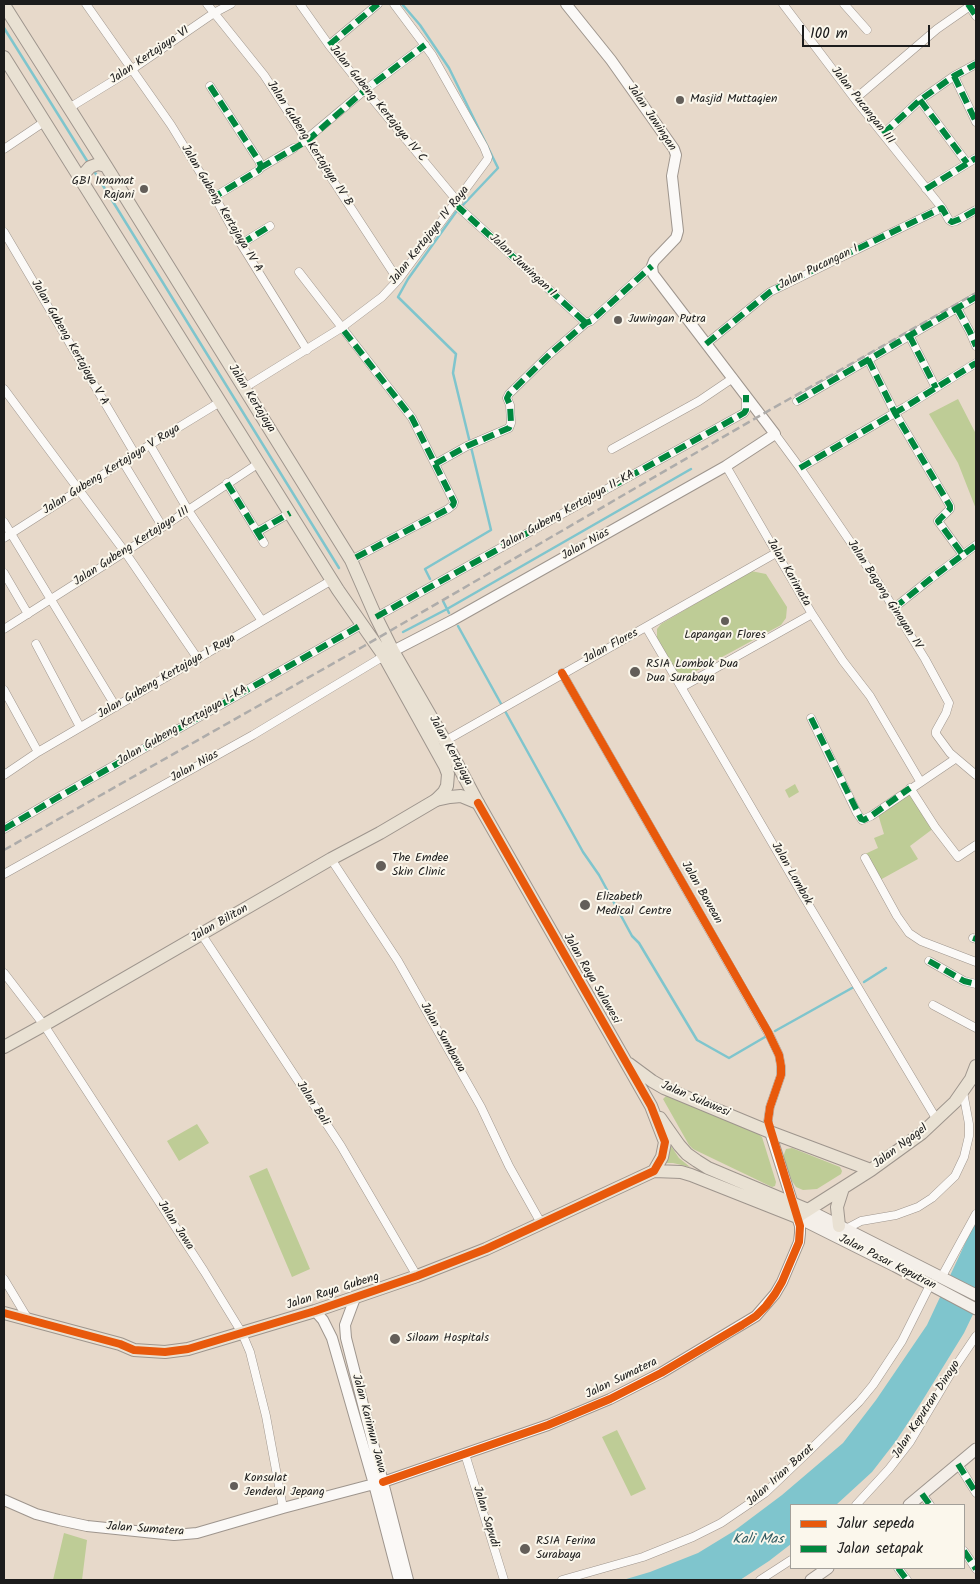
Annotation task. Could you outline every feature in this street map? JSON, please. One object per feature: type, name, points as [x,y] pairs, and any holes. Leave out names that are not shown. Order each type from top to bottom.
[{"type":"main road","name":"Jalan Kertajaya","points":[[4,6],[69,108],[102,165],[354,558],[359,576],[389,653],[448,774],[444,792],[436,800]]},
{"type":"main road","name":"Jalan Kertajaya","points":[[4,57],[44,122],[83,178],[335,585],[363,624],[389,653],[445,741],[478,802]]},
{"type":"main road","points":[[83,178],[90,167],[102,165]]},
{"type":"main road","points":[[335,585],[344,591],[351,589],[357,584],[359,576]]},
{"type":"main road","points":[[436,800],[456,796],[478,802]]},
{"type":"main road","name":"Jalan Biliton","points":[[4,1047],[436,800]]},
{"type":"main road","name":"Jalan Raya Sulawesi","points":[[478,802],[651,1106],[665,1142],[662,1157],[654,1171]]},
{"type":"main road","name":"Jalan Sulawesi","points":[[625,1060],[652,1082],[664,1088],[770,1132],[870,1170]]},
{"type":"main road","name":"Jalan Ngagel","points":[[803,1214],[908,1144],[937,1120],[963,1092],[976,1066]]},
{"type":"main road","name":"Jalan Pasar Keputran","points":[[651,1106],[687,1154],[708,1168],[793,1204],[817,1227],[939,1283],[976,1295]]},
{"type":"main road","name":"Jalan Raya Gubeng","points":[[4,1313],[120,1344],[134,1350],[166,1352],[188,1349],[356,1298],[486,1250],[654,1171]]},
{"type":"main road","name":"Jalan Pasar Keputran","points":[[654,1171],[681,1172],[691,1175],[843,1228],[939,1283],[976,1309]]},
{"type":"main road","points":[[843,1188],[837,1207],[843,1228]]},
{"type":"main road","points":[[910,1504],[976,1449]]},
{"type":"main road","points":[[811,1580],[827,1569]]},
{"type":"street","name":"Jalan Gubeng Kertajaya IV A","points":[[86,4],[171,125],[241,244],[307,350]]},
{"type":"street","name":"Jalan Gubeng Kertajaya IV B","points":[[207,4],[264,75],[305,142],[398,280]]},
{"type":"street","name":"Jalan Kertajaya VI","points":[[69,108],[132,70],[214,13],[231,4]]},
{"type":"street","name":"Jalan Gubeng Kertajaya IV C","points":[[300,4],[365,90],[457,203]]},
{"type":"street","points":[[329,44],[378,4]]},
{"type":"street","points":[[305,142],[365,90],[425,45],[394,4]]},
{"type":"street","name":"Jalan Juwingan","points":[[566,4],[611,60],[674,148],[676,155],[672,176],[678,236],[652,266]]},
{"type":"street","name":"Jalan Pucangan III","points":[[783,4],[855,99],[942,208],[948,219],[952,222],[976,210]]},
{"type":"street","points":[[844,4],[867,30]]},
{"type":"street","points":[[855,99],[937,29],[969,5],[976,16]]},
{"type":"street","name":"Jalan Kertajaya IV Raya","points":[[244,388],[342,330],[382,297],[398,280],[486,163],[488,157],[484,147],[425,45]]},
{"type":"street","points":[[883,134],[920,100],[954,76],[976,64]]},
{"type":"street","points":[[954,76],[976,122]]},
{"type":"street","points":[[210,86],[259,161],[260,168]]},
{"type":"street","points":[[920,100],[967,163]]},
{"type":"street","points":[[4,149],[44,122]]},
{"type":"street","points":[[214,197],[294,148]]},
{"type":"street","points":[[926,188],[976,158]]},
{"type":"street","name":"Jalan Juwingan I","points":[[457,203],[588,322]]},
{"type":"street","name":"Jalan Pucangan I","points":[[706,344],[770,292],[942,208]]},
{"type":"street","points":[[241,244],[270,226]]},
{"type":"street","name":"Jalan Gubeng Kertajaya V A","points":[[4,232],[135,454]]},
{"type":"street","points":[[435,464],[466,446],[511,426],[510,405],[507,398],[509,394],[550,354],[652,266]]},
{"type":"street","points":[[652,266],[653,274],[746,395]]},
{"type":"street","points":[[299,272],[412,418],[454,502],[448,509],[354,558]]},
{"type":"street","points":[[797,401],[976,297]]},
{"type":"street","points":[[957,308],[976,346]]},
{"type":"street","points":[[908,335],[936,388]]},
{"type":"street","points":[[868,359],[895,413],[950,506],[950,509],[938,521],[963,555]]},
{"type":"street","points":[[800,468],[976,363]]},
{"type":"street","points":[[612,449],[699,401],[733,378]]},
{"type":"street","points":[[4,389],[124,552],[198,659]]},
{"type":"street","name":"Jalan Bagong Ginayan IV","points":[[746,395],[800,468],[894,608],[948,699],[948,707],[936,731],[943,745],[955,759],[976,775]]},
{"type":"street","name":"Jalan Gubeng Kertajaya II-KA","points":[[376,617],[744,413],[746,410],[746,395]]},
{"type":"street","name":"Jalan Gubeng Kertajaya V Raya","points":[[7,536],[220,402]]},
{"type":"street","name":"Jalan Nias","points":[[4,874],[254,734],[389,653],[453,620],[726,466],[775,434]]},
{"type":"street","points":[[150,445],[188,510],[262,621]]},
{"type":"street","points":[[123,462],[162,526]]},
{"type":"street","name":"Jalan Gubeng Kertajaya III","points":[[4,629],[259,463]]},
{"type":"street","name":"Jalan Karimata","points":[[726,466],[812,614],[886,721],[920,781]]},
{"type":"street","points":[[227,483],[264,543]]},
{"type":"street","points":[[257,532],[290,513]]},
{"type":"street","points":[[4,522],[7,536],[50,600],[116,707]]},
{"type":"street","points":[[894,608],[976,545]]},
{"type":"street","name":"Jalan Flores","points":[[445,741],[507,704],[646,628],[776,553]]},
{"type":"street","points":[[4,574],[28,614]]},
{"type":"street","name":"Jalan Gubeng Kertajaya I Raya","points":[[4,775],[38,752],[262,621],[335,585]]},
{"type":"street","points":[[682,687],[812,614]]},
{"type":"street","name":"Jalan Gubeng Kertajaya I-KA","points":[[4,829],[55,798],[363,624]]},
{"type":"street","name":"Jalan Lombok","points":[[646,628],[937,1120]]},
{"type":"street","points":[[36,644],[80,727]]},
{"type":"street","name":"Jalan Bawean","points":[[562,673],[771,1038],[779,1056],[781,1075],[770,1107],[768,1121],[770,1132]]},
{"type":"street","points":[[4,690],[38,752]]},
{"type":"street","points":[[811,718],[862,820],[871,816],[955,759]]},
{"type":"street","points":[[910,788],[958,856],[976,845]]},
{"type":"street","points":[[865,858],[897,916],[910,933],[921,941],[976,962]]},
{"type":"street","name":"Jalan Sumbawa","points":[[331,859],[398,962],[427,1012],[489,1121],[509,1166],[541,1223]]},
{"type":"street","name":"Jalan Bali","points":[[202,935],[341,1146],[417,1276]]},
{"type":"street","points":[[929,961],[964,980],[976,984]]},
{"type":"street","name":"Jalan Jawa","points":[[4,972],[44,1025],[209,1278],[242,1333],[250,1352],[266,1416],[283,1508]]},
{"type":"street","points":[[934,1004],[976,1028]]},
{"type":"street","points":[[843,1228],[861,1221],[896,1215],[918,1207],[932,1198],[955,1176],[964,1157],[969,1136],[969,1124],[963,1092]]},
{"type":"street","points":[[770,1132],[793,1204]]},
{"type":"street","name":"Jalan Sumatera","points":[[4,1500],[36,1514],[87,1526],[174,1535],[197,1533],[379,1483],[548,1425],[631,1390],[756,1316],[775,1294],[788,1269],[798,1242],[803,1214]]},
{"type":"street","name":"Jalan Irian Barat","points":[[562,1580],[643,1557],[693,1537],[722,1523],[765,1493],[815,1446],[873,1385],[939,1283],[976,1214]]},
{"type":"street","points":[[798,1242],[817,1227]]},
{"type":"street","points":[[4,1279],[28,1319]]},
{"type":"street","name":"Jalan Karimun Jawa","points":[[356,1298],[345,1325],[346,1338],[399,1580]]},
{"type":"street","name":"Jalan Karimun Jawa","points":[[315,1311],[329,1329],[408,1580]]},
{"type":"street","name":"Jalan Keputran Dinoyo","points":[[857,1504],[889,1469],[910,1442],[951,1373],[976,1336]]},
{"type":"street","points":[[344,1379],[354,1375]]},
{"type":"street","name":"Jalan Sapudi","points":[[465,1454],[504,1580]]},
{"type":"street","points":[[958,1464],[976,1492]]},
{"type":"street","points":[[922,1494],[929,1504]]},
{"type":"street","points":[[965,1552],[976,1569]]},
{"type":"street","points":[[760,1580],[790,1561]]},
{"type":"street","points":[[899,1569],[907,1580]]},
{"type":"green space","points":[[958,399],[976,434],[976,509],[958,463],[929,414]]},
{"type":"green space","name":"Lapangan Flores","points":[[751,571],[766,574],[787,607],[786,618],[781,625],[689,675],[675,671],[657,639],[657,629],[661,624]]},
{"type":"green space","points":[[795,784],[799,792],[789,798],[785,790]]},
{"type":"green space","points":[[910,792],[934,828],[910,846],[918,859],[880,880],[865,854],[878,848],[874,838],[884,834],[877,811]]},
{"type":"green space","points":[[666,1096],[670,1096],[757,1133],[762,1137],[776,1182],[775,1186],[772,1187],[693,1149],[663,1099]]},
{"type":"green space","points":[[197,1124],[209,1143],[179,1161],[167,1141]]},
{"type":"green space","points":[[669,1143],[679,1158],[690,1167],[664,1163]]},
{"type":"green space","points":[[792,1148],[840,1167],[841,1174],[817,1189],[803,1190],[796,1187],[783,1157],[786,1149]]},
{"type":"green space","points":[[267,1168],[310,1269],[292,1277],[249,1176]]},
{"type":"green space","points":[[617,1430],[646,1489],[631,1496],[602,1437]]},
{"type":"green space","points":[[64,1533],[87,1540],[82,1580],[53,1580]]},
{"type":"water","name":"Kali Mas","points":[[976,1220],[976,1308],[964,1333],[919,1406],[896,1441],[872,1472],[837,1504],[790,1504],[790,1545],[740,1580],[623,1580],[650,1572],[698,1553],[734,1531],[782,1495],[843,1443],[876,1400],[927,1325]]},
{"type":"waterway","points":[[402,4],[420,25],[449,68],[498,168],[462,206]]},
{"type":"waterway","points":[[4,28],[89,164]]},
{"type":"waterway","points":[[94,171],[339,568]]},
{"type":"waterway","points":[[456,212],[408,279],[398,297],[456,354],[453,373],[470,443]]},
{"type":"waterway","points":[[430,579],[425,569],[491,530],[471,447]]},
{"type":"waterway","points":[[403,632],[447,609],[691,469]]},
{"type":"waterway","points":[[443,601],[449,613]]},
{"type":"waterway","points":[[458,626],[583,852],[599,875],[632,936],[639,943],[697,1040],[729,1058],[765,1037]]},
{"type":"waterway","points":[[864,982],[886,968]]},
{"type":"waterway","points":[[775,1031],[852,988]]},
{"type":"railway","points":[[4,850],[364,646],[761,415],[976,293]]},
{"type":"marked path","points":[[329,45],[378,4]]},
{"type":"marked path","points":[[968,4],[976,16]]},
{"type":"marked path","points":[[260,168],[307,141],[365,90],[425,45]]},
{"type":"marked path","points":[[883,134],[920,100],[954,76],[976,64]]},
{"type":"marked path","points":[[954,76],[976,122]]},
{"type":"marked path","points":[[210,86],[261,166],[259,170],[214,197]]},
{"type":"marked path","points":[[920,100],[967,163]]},
{"type":"marked path","points":[[926,189],[976,158]]},
{"type":"marked path","points":[[456,205],[586,323]]},
{"type":"marked path","points":[[706,344],[770,292],[795,279],[942,208],[952,222],[976,210]]},
{"type":"marked path","points":[[241,244],[270,226]]},
{"type":"marked path","points":[[435,464],[467,446],[509,428],[511,423],[510,405],[507,398],[509,394],[550,354],[586,323],[591,321],[652,266]]},
{"type":"marked path","points":[[797,401],[976,297]]},
{"type":"marked path","points":[[957,308],[976,346]]},
{"type":"marked path","points":[[344,331],[412,418],[454,502],[448,509],[351,560]]},
{"type":"marked path","points":[[909,335],[936,388]]},
{"type":"marked path","points":[[868,359],[895,413],[950,506],[950,509],[938,521],[963,555]]},
{"type":"marked path","points":[[800,468],[976,363]]},
{"type":"marked path","points":[[376,617],[744,413],[746,410],[746,395]]},
{"type":"marked path","points":[[227,483],[264,543]]},
{"type":"marked path","points":[[257,532],[290,513]]},
{"type":"marked path","points":[[894,608],[976,545]]},
{"type":"marked path","points":[[4,829],[363,624]]},
{"type":"marked path","points":[[811,718],[861,819],[864,820],[871,816],[910,788]]},
{"type":"marked path","points":[[929,961],[964,981],[976,984]]},
{"type":"marked path","points":[[958,1464],[976,1493]]},
{"type":"marked path","points":[[922,1494],[929,1504]]},
{"type":"marked path","points":[[965,1552],[976,1569]]},
{"type":"marked path","points":[[899,1569],[907,1580]]},
{"type":"cycle path","points":[[383,1482],[548,1425],[610,1399],[661,1373],[756,1316],[766,1306],[782,1282],[799,1242],[800,1226],[768,1121],[770,1107],[781,1075],[779,1055],[768,1032],[562,673]]},
{"type":"cycle path","points":[[4,1313],[120,1344],[134,1350],[165,1352],[188,1349],[315,1311],[417,1276],[486,1249],[654,1171],[662,1157],[665,1142],[651,1106],[478,803]]},
{"type":"place","name":"Masjid Muttaqien","points":[[680,100]]},
{"type":"place","name":"GBI Imamat Rajani","points":[[144,189]]},
{"type":"place","name":"Juwingan Putra","points":[[618,320]]},
{"type":"place","name":"Lapangan Flores","points":[[725,621]]},
{"type":"place","name":"RSIA Lombok Dua Dua Surabaya","points":[[635,672]]},
{"type":"place","name":"The Emdee Skin Clinic","points":[[381,866]]},
{"type":"place","name":"Elizabeth Medical Centre","points":[[585,905]]},
{"type":"place","name":"Siloam Hospitals","points":[[395,1339]]},
{"type":"place","name":"Konsulat Jenderal Jepang","points":[[234,1486]]},
{"type":"place","name":"RSIA Ferina Surabaya","points":[[525,1549]]}]
